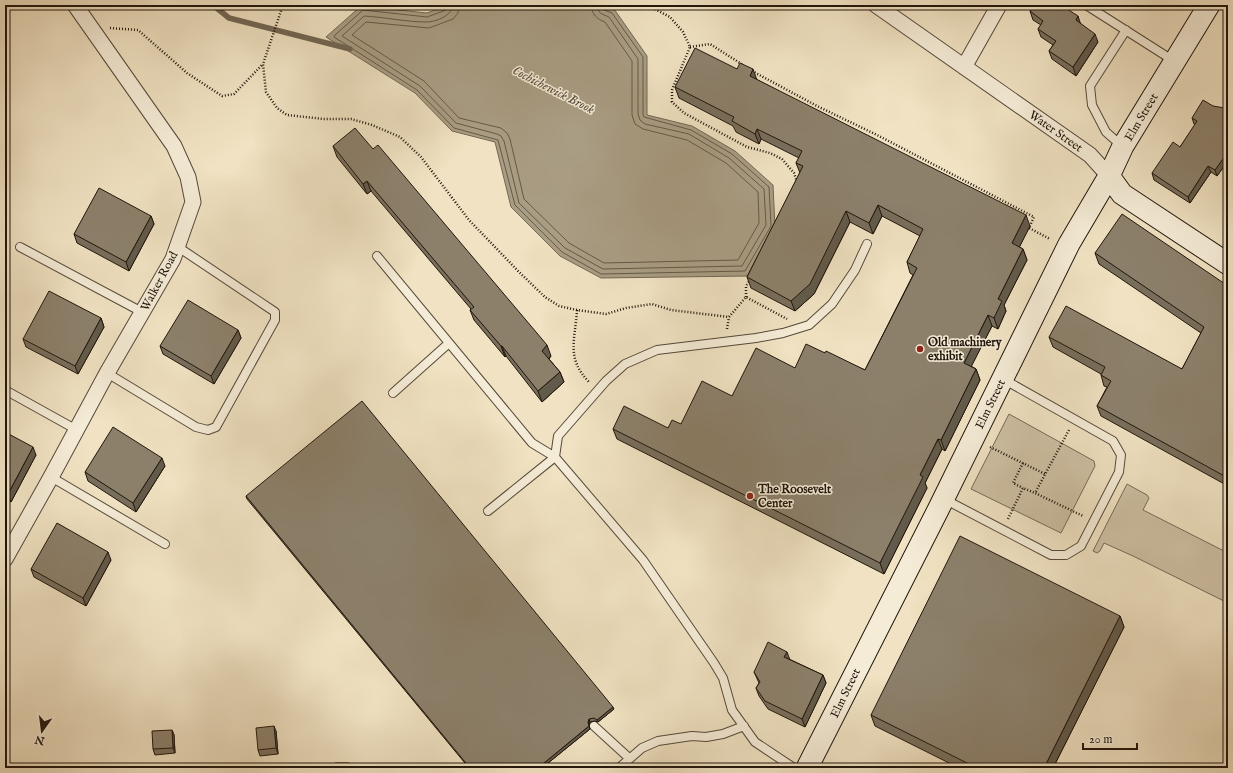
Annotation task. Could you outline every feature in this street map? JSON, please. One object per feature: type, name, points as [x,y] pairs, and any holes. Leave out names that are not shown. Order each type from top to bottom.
[{"type":"street","name":"Walker Road","points":[[5,559],[107,373],[173,259],[193,202],[188,177],[174,146],[75,5]]},
{"type":"street","name":"Water Street","points":[[876,5],[1090,155],[1109,176],[1122,194],[1228,264]]},
{"type":"street","points":[[964,66],[999,5]]},
{"type":"street","name":"Elm Street","points":[[807,768],[943,499],[1069,244],[1109,176],[1123,146],[1209,5]]},
{"type":"lane","points":[[1086,5],[1175,61]]},
{"type":"lane","points":[[1123,146],[1106,132],[1092,105],[1090,86],[1126,30]]},
{"type":"lane","points":[[488,511],[555,457],[558,436],[597,392],[625,364],[657,350],[756,338],[783,333],[810,325],[832,304],[856,270],[867,244]]},
{"type":"lane","points":[[20,247],[142,312]]},
{"type":"lane","points":[[107,373],[196,427],[208,430],[216,427],[275,320],[275,312],[178,247]]},
{"type":"lane","points":[[377,256],[532,443],[555,457],[643,560],[714,663],[723,678],[732,710],[755,742],[794,768]]},
{"type":"lane","points":[[393,393],[449,343]]},
{"type":"lane","points":[[943,499],[1051,555],[1066,555],[1081,546],[1119,472],[1121,455],[1114,441],[1002,379]]},
{"type":"lane","points":[[5,390],[76,430]]},
{"type":"lane","points":[[51,477],[165,544]]},
{"type":"lane","points":[[594,726],[629,758]]},
{"type":"lane","points":[[619,768],[642,748],[658,742],[692,736],[706,737],[723,734],[744,726]]},
{"type":"path","points":[[283,5],[263,64],[266,92],[277,108],[287,115],[324,119],[351,119],[372,125],[400,137],[421,157],[469,220],[545,297],[559,306],[606,314],[626,308],[652,304],[671,310],[729,317],[746,297],[746,286],[750,279]]},
{"type":"path","points":[[647,5],[670,17],[683,32],[690,47],[672,90],[672,102],[684,113],[747,147],[770,153],[782,159],[794,173],[797,184]]},
{"type":"path","points":[[90,27],[138,30],[187,73],[222,96],[234,94],[263,64]]},
{"type":"path","points":[[690,47],[710,44],[754,73],[1034,217],[1029,228],[1052,240]]},
{"type":"path","points":[[746,297],[802,327]]},
{"type":"path","points":[[577,310],[573,352],[576,364],[582,375],[597,392]]},
{"type":"path","points":[[1035,493],[1076,419]]},
{"type":"path","points":[[989,447],[1045,474]]},
{"type":"path","points":[[1023,463],[1013,483],[1093,522]]},
{"type":"path","points":[[1003,530],[1023,488]]},
{"type":"shaded area","points":[[1009,414],[1094,461],[1095,466],[1061,533],[971,489]]},
{"type":"shaded area","points":[[1127,484],[1147,495],[1149,498],[1143,510],[1228,553],[1228,603],[1104,543],[1100,551],[1097,553],[1093,551]]},
{"type":"water","points":[[449,5],[599,5],[614,9],[647,56],[647,115],[692,126],[735,151],[773,185],[775,227],[748,276],[601,278],[560,256],[511,207],[495,142],[452,131],[415,93],[326,37],[361,6],[427,13]]},
{"type":"building","points":[[1034,5],[1048,5],[1052,7],[1053,5],[1061,5],[1078,16],[1076,20],[1095,34],[1073,67],[1049,51],[1056,41],[1038,29],[1043,21],[1030,11]]},
{"type":"building","points":[[695,48],[737,69],[740,63],[753,69],[750,76],[1026,215],[1012,243],[1023,249],[998,299],[1002,301],[994,318],[988,315],[964,363],[976,369],[941,440],[938,439],[920,475],[923,477],[880,563],[613,429],[624,406],[668,428],[672,420],[681,424],[702,381],[732,396],[756,348],[795,368],[806,344],[825,353],[826,351],[865,370],[917,268],[907,262],[923,229],[878,205],[869,223],[846,211],[810,284],[791,301],[747,277],[803,166],[796,163],[802,151],[757,129],[755,134],[732,121],[734,117],[675,87]]},
{"type":"building","points":[[1203,100],[1213,106],[1225,108],[1226,114],[1228,115],[1228,152],[1215,170],[1208,166],[1188,197],[1152,173],[1173,142],[1180,147],[1197,121],[1192,118]]},
{"type":"building","points":[[355,128],[373,149],[378,145],[547,345],[542,351],[560,372],[538,391],[502,346],[470,310],[474,307],[367,181],[363,184],[333,146]]},
{"type":"building","points":[[99,188],[151,216],[126,262],[74,234]]},
{"type":"building","points":[[1122,214],[1228,286],[1228,478],[1097,406],[1111,381],[1101,375],[1105,367],[1049,337],[1066,306],[1182,369],[1204,327],[1095,253]]},
{"type":"building","points":[[49,291],[101,318],[75,366],[23,339]]},
{"type":"building","points":[[188,300],[238,330],[211,376],[160,346]]},
{"type":"building","points":[[362,401],[613,707],[597,720],[594,718],[589,719],[589,726],[538,768],[470,768],[246,496]]},
{"type":"building","points":[[113,427],[162,458],[133,503],[85,472]]},
{"type":"building","points":[[5,432],[33,447],[8,494],[5,492]]},
{"type":"building","points":[[57,523],[108,552],[83,598],[31,569]]},
{"type":"building","points":[[960,536],[1120,616],[1044,768],[977,768],[871,715]]},
{"type":"building","points":[[768,642],[787,652],[784,657],[823,675],[802,719],[765,701],[756,688],[760,682],[754,672]]},
{"type":"building","points":[[274,726],[276,748],[258,750],[256,728]]},
{"type":"building","points":[[172,730],[173,748],[153,749],[152,731]]},
{"type":"building","points":[[335,763],[349,763],[350,768],[336,768]]},
{"type":"waterway","name":"Cochichewick Brook","points":[[213,5],[229,18],[350,49]]},
{"type":"place","name":"Old machinery exhibit","points":[[920,349]]},
{"type":"place","name":"The Roosevelt Center","points":[[750,496]]}]
